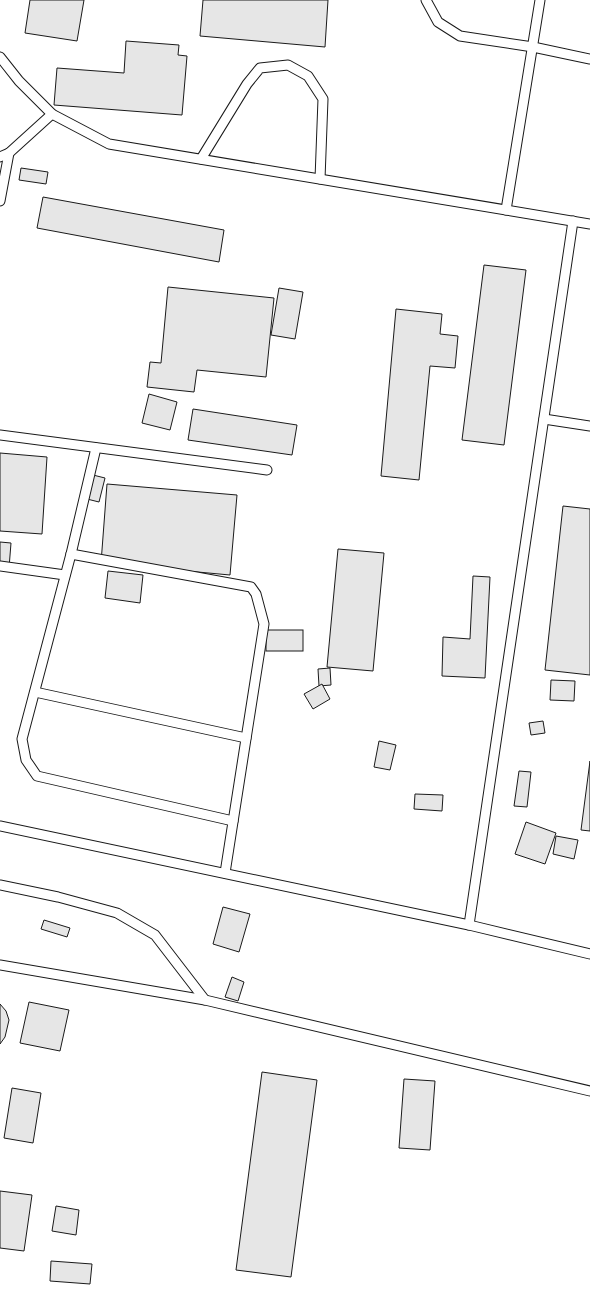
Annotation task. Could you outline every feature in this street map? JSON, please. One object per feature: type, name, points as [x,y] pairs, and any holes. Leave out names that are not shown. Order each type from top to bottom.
[{"type":"lane","points":[[426,0],[438,22],[460,36],[533,47],[590,59]]},
{"type":"lane","points":[[506,210],[540,0]]},
{"type":"lane","points":[[0,57],[19,81],[52,114],[109,144],[590,224]]},
{"type":"lane","points":[[201,159],[247,84],[260,68],[288,65],[308,76],[323,99],[320,179]]},
{"type":"lane","points":[[0,156],[10,153],[52,114]]},
{"type":"lane","points":[[0,201],[10,153]]},
{"type":"lane","points":[[469,924],[573,221]]},
{"type":"lane","points":[[544,419],[590,426]]},
{"type":"lane","points":[[0,435],[267,470]]},
{"type":"lane","points":[[96,448],[71,554],[22,739],[26,760],[37,776],[233,821]]},
{"type":"lane","points":[[71,554],[251,587],[256,594],[264,624],[224,873]]},
{"type":"lane","points":[[0,566],[65,575]]},
{"type":"lane","points":[[35,692],[246,738]]},
{"type":"lane","points":[[0,826],[469,924],[590,954]]},
{"type":"lane","points":[[0,885],[58,897],[117,913],[155,935],[205,1000]]},
{"type":"lane","points":[[0,965],[205,1000],[590,1091]]},
{"type":"building","points":[[30,0],[84,0],[77,41],[25,33]]},
{"type":"building","points":[[203,0],[328,0],[325,47],[200,36]]},
{"type":"building","points":[[126,41],[179,45],[178,55],[187,56],[182,115],[54,105],[57,68],[124,73]]},
{"type":"building","points":[[21,168],[48,172],[46,184],[19,180]]},
{"type":"building","points":[[43,197],[224,230],[219,262],[37,228]]},
{"type":"building","points":[[484,265],[526,270],[504,445],[462,440]]},
{"type":"building","points":[[168,287],[274,298],[266,377],[197,370],[194,392],[147,387],[150,362],[161,363]]},
{"type":"building","points":[[279,288],[303,292],[295,339],[271,335]]},
{"type":"building","points":[[396,309],[442,314],[440,334],[458,336],[455,368],[430,366],[419,480],[381,476]]},
{"type":"building","points":[[149,394],[177,402],[170,430],[142,423]]},
{"type":"building","points":[[193,409],[297,425],[292,455],[188,440]]},
{"type":"building","points":[[0,453],[47,457],[42,534],[0,531]]},
{"type":"building","points":[[93,475],[105,478],[99,502],[87,499]]},
{"type":"building","points":[[107,484],[237,495],[230,575],[101,563]]},
{"type":"building","points":[[563,506],[590,509],[590,675],[545,670]]},
{"type":"building","points":[[0,542],[11,543],[9,568],[0,567]]},
{"type":"building","points":[[338,549],[384,553],[373,671],[327,667]]},
{"type":"building","points":[[108,571],[143,575],[140,603],[105,598]]},
{"type":"building","points":[[473,576],[490,577],[485,678],[442,676],[443,637],[470,639]]},
{"type":"building","points":[[266,630],[303,630],[303,651],[266,651]]},
{"type":"building","points":[[330,668],[331,685],[319,686],[318,669]]},
{"type":"building","points":[[551,680],[575,681],[574,701],[550,700]]},
{"type":"building","points":[[322,684],[330,699],[313,709],[304,694]]},
{"type":"building","points":[[543,721],[545,733],[531,735],[529,723]]},
{"type":"building","points":[[379,741],[396,745],[390,770],[374,767]]},
{"type":"building","points":[[590,761],[590,831],[581,830]]},
{"type":"building","points":[[519,771],[531,772],[527,807],[514,806]]},
{"type":"building","points":[[415,794],[443,795],[442,811],[414,809]]},
{"type":"building","points":[[526,822],[556,833],[545,864],[515,854]]},
{"type":"building","points":[[556,836],[578,840],[574,859],[553,854]]},
{"type":"building","points":[[223,907],[250,914],[239,952],[213,944]]},
{"type":"building","points":[[44,920],[70,928],[67,937],[41,929]]},
{"type":"building","points":[[232,977],[244,982],[238,1001],[225,997]]},
{"type":"building","points":[[29,1002],[69,1010],[60,1051],[20,1043]]},
{"type":"building","points":[[0,1004],[6,1011],[9,1020],[5,1037],[0,1044]]},
{"type":"building","points":[[262,1072],[317,1080],[291,1277],[236,1270]]},
{"type":"building","points":[[404,1079],[435,1081],[430,1150],[399,1148]]},
{"type":"building","points":[[12,1088],[41,1093],[33,1143],[4,1138]]},
{"type":"building","points":[[0,1191],[32,1195],[24,1251],[0,1248]]},
{"type":"building","points":[[56,1206],[79,1210],[76,1235],[52,1231]]},
{"type":"building","points":[[51,1261],[92,1264],[90,1284],[50,1281]]}]
